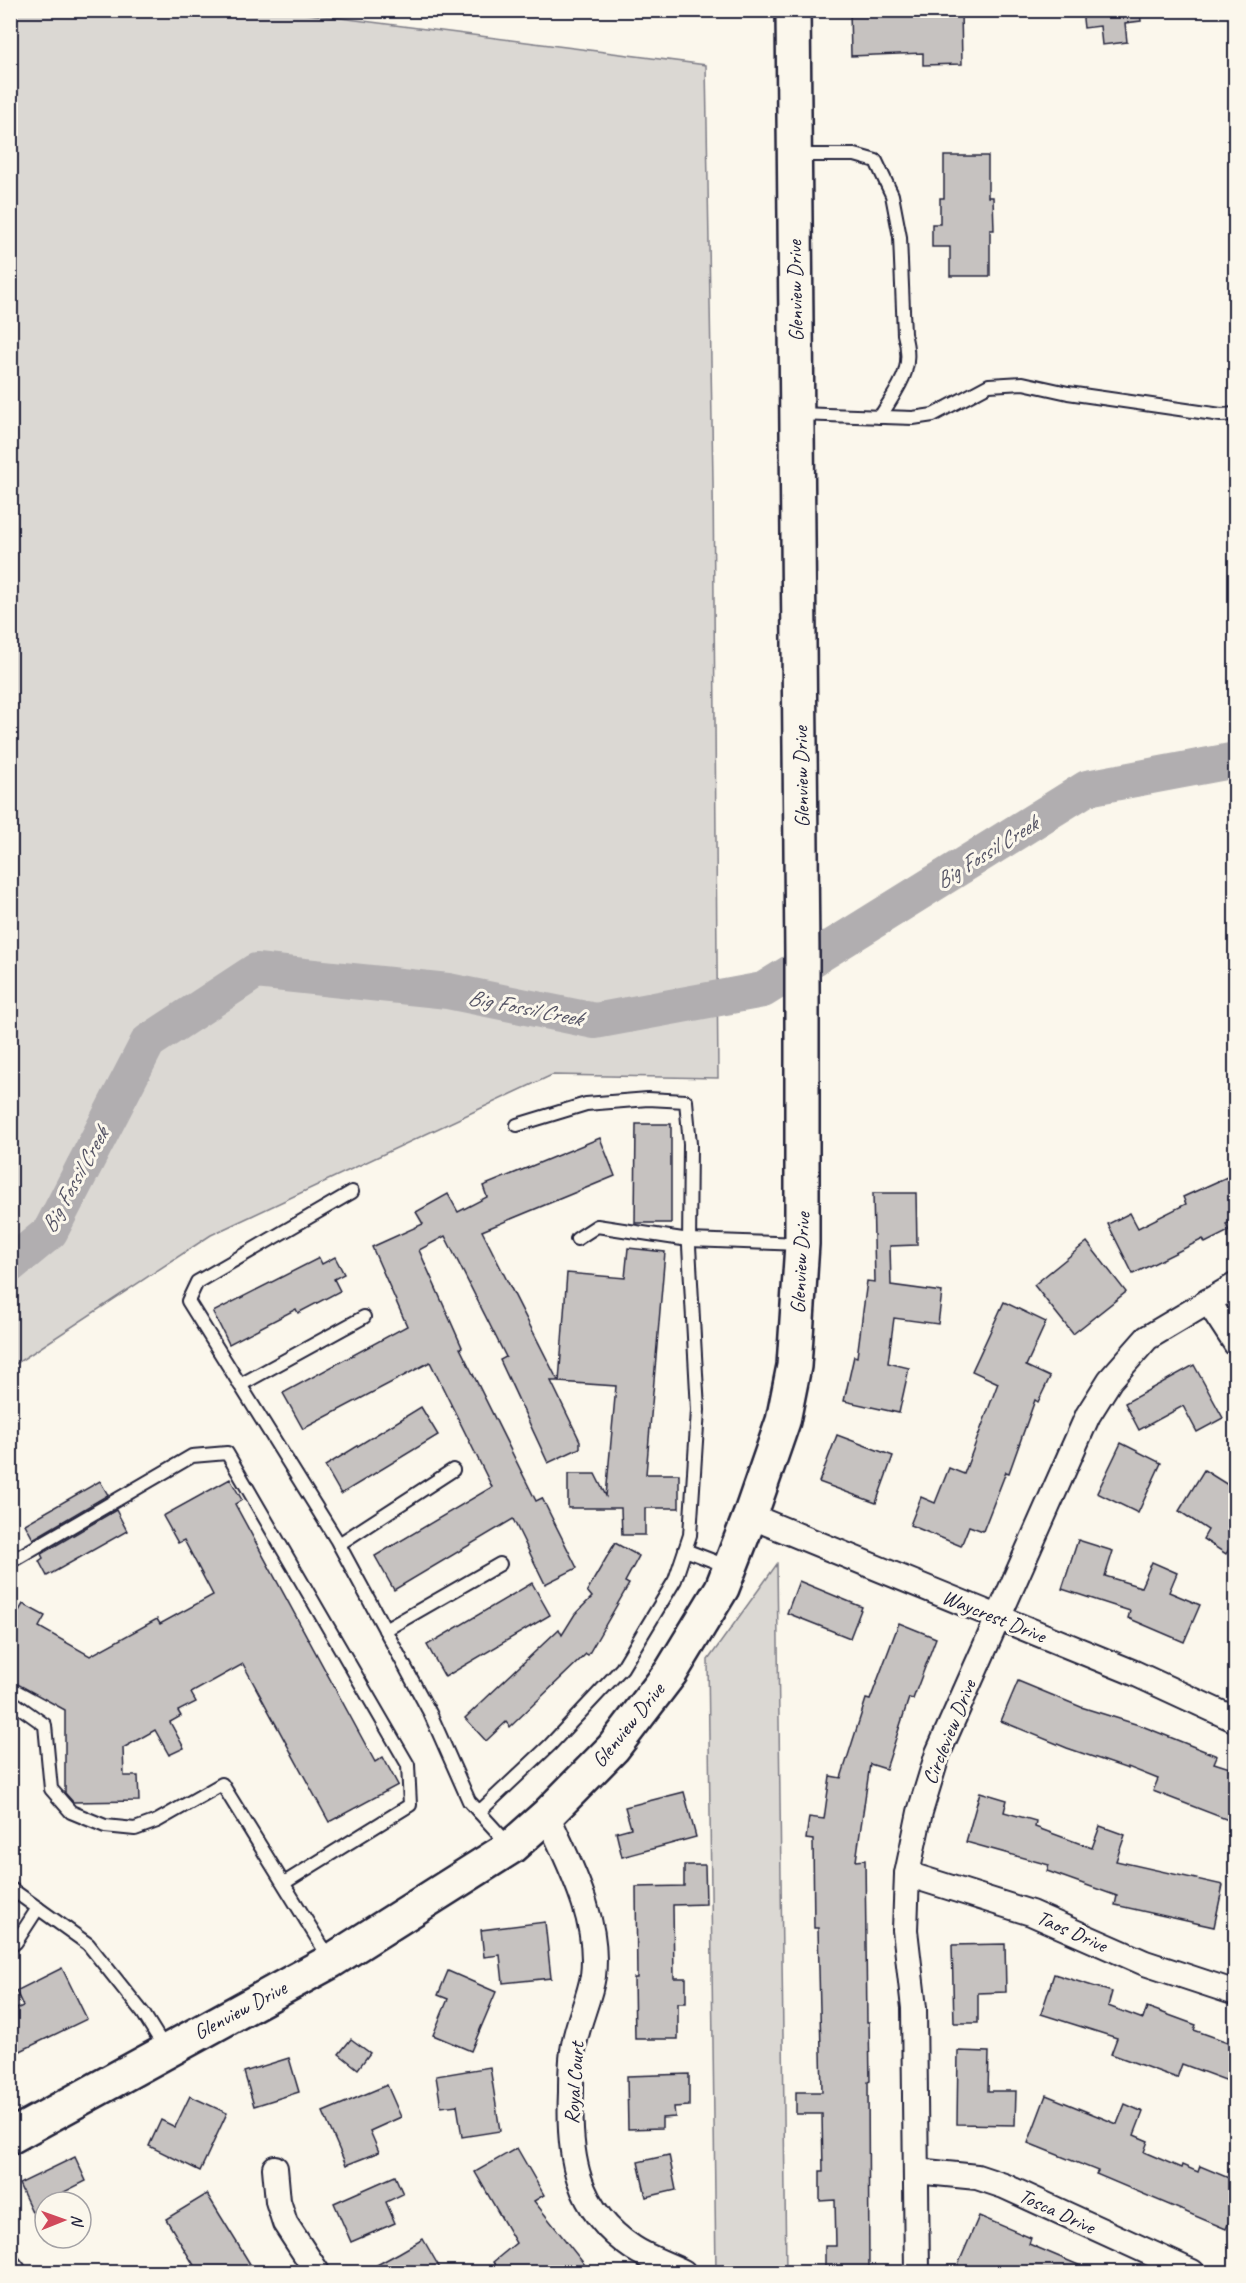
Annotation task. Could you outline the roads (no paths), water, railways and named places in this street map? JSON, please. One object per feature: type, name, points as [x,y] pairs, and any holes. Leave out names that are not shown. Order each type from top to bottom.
[{"type":"main road","name":"Glenview Drive","points":[[10,2137],[331,1960],[511,1847],[547,1815],[614,1748],[663,1682],[722,1588],[731,1568],[783,1420],[794,1366],[802,1244],[802,881],[792,10]]},
{"type":"street","name":"Circleview Drive","points":[[917,2272],[914,2008],[905,1930],[908,1874],[920,1812],[938,1753],[1088,1415],[1110,1380],[1147,1338],[1236,1285]]},
{"type":"street","points":[[1208,1301],[1236,1344]]},
{"type":"street","name":"Waycrest Drive","points":[[750,1516],[1132,1672],[1236,1720]]},
{"type":"street","name":"Royal Court","points":[[547,1815],[579,1888],[586,1908],[592,1941],[593,1975],[573,2049],[571,2150],[577,2177],[593,2211],[619,2237],[635,2249],[683,2272]]},
{"type":"street","name":"Taos Drive","points":[[908,1874],[1031,1913],[1146,1964],[1236,1993]]},
{"type":"street","points":[[275,2168],[278,2201],[285,2223],[317,2272]]},
{"type":"street","name":"Tosca Drive","points":[[916,2171],[977,2177],[1004,2186],[1192,2272]]},
{"type":"street","points":[[10,2267],[14,2272]]},
{"type":"lane","points":[[794,155],[855,155],[876,161],[892,195],[900,237],[904,334],[908,349],[907,372],[880,417]]},
{"type":"lane","points":[[797,414],[913,418],[933,416],[989,385],[1023,383],[1091,397],[1221,416],[1236,414]]},
{"type":"lane","points":[[479,1812],[550,1745],[622,1668],[675,1580],[690,1535],[698,1410],[689,1240],[690,1144],[686,1101],[648,1099],[586,1104],[517,1125]]},
{"type":"lane","points":[[352,1192],[197,1282],[188,1301],[339,1544],[430,1713],[469,1801],[511,1847]]},
{"type":"lane","points":[[577,1239],[597,1226],[689,1240],[802,1244]]},
{"type":"lane","points":[[240,1385],[364,1317]]},
{"type":"lane","points":[[10,1562],[192,1456],[227,1453],[408,1765],[410,1805],[284,1883]]},
{"type":"lane","points":[[339,1544],[453,1470]]},
{"type":"lane","points":[[685,1550],[731,1568]]},
{"type":"lane","points":[[385,1630],[500,1564]]},
{"type":"lane","points":[[10,1700],[45,1725],[51,1789],[71,1812],[105,1826],[135,1829],[157,1821],[222,1784],[331,1960]]},
{"type":"lane","points":[[10,1888],[88,1944],[143,2013],[166,2050]]},
{"type":"lane","points":[[10,1947],[16,1942],[38,1908]]},
{"type":"waterway","name":"Big Fossil Creek","points":[[10,1265],[50,1232],[148,1042],[256,971],[448,991],[595,1021],[763,990],[1087,788],[1236,760]]}]
